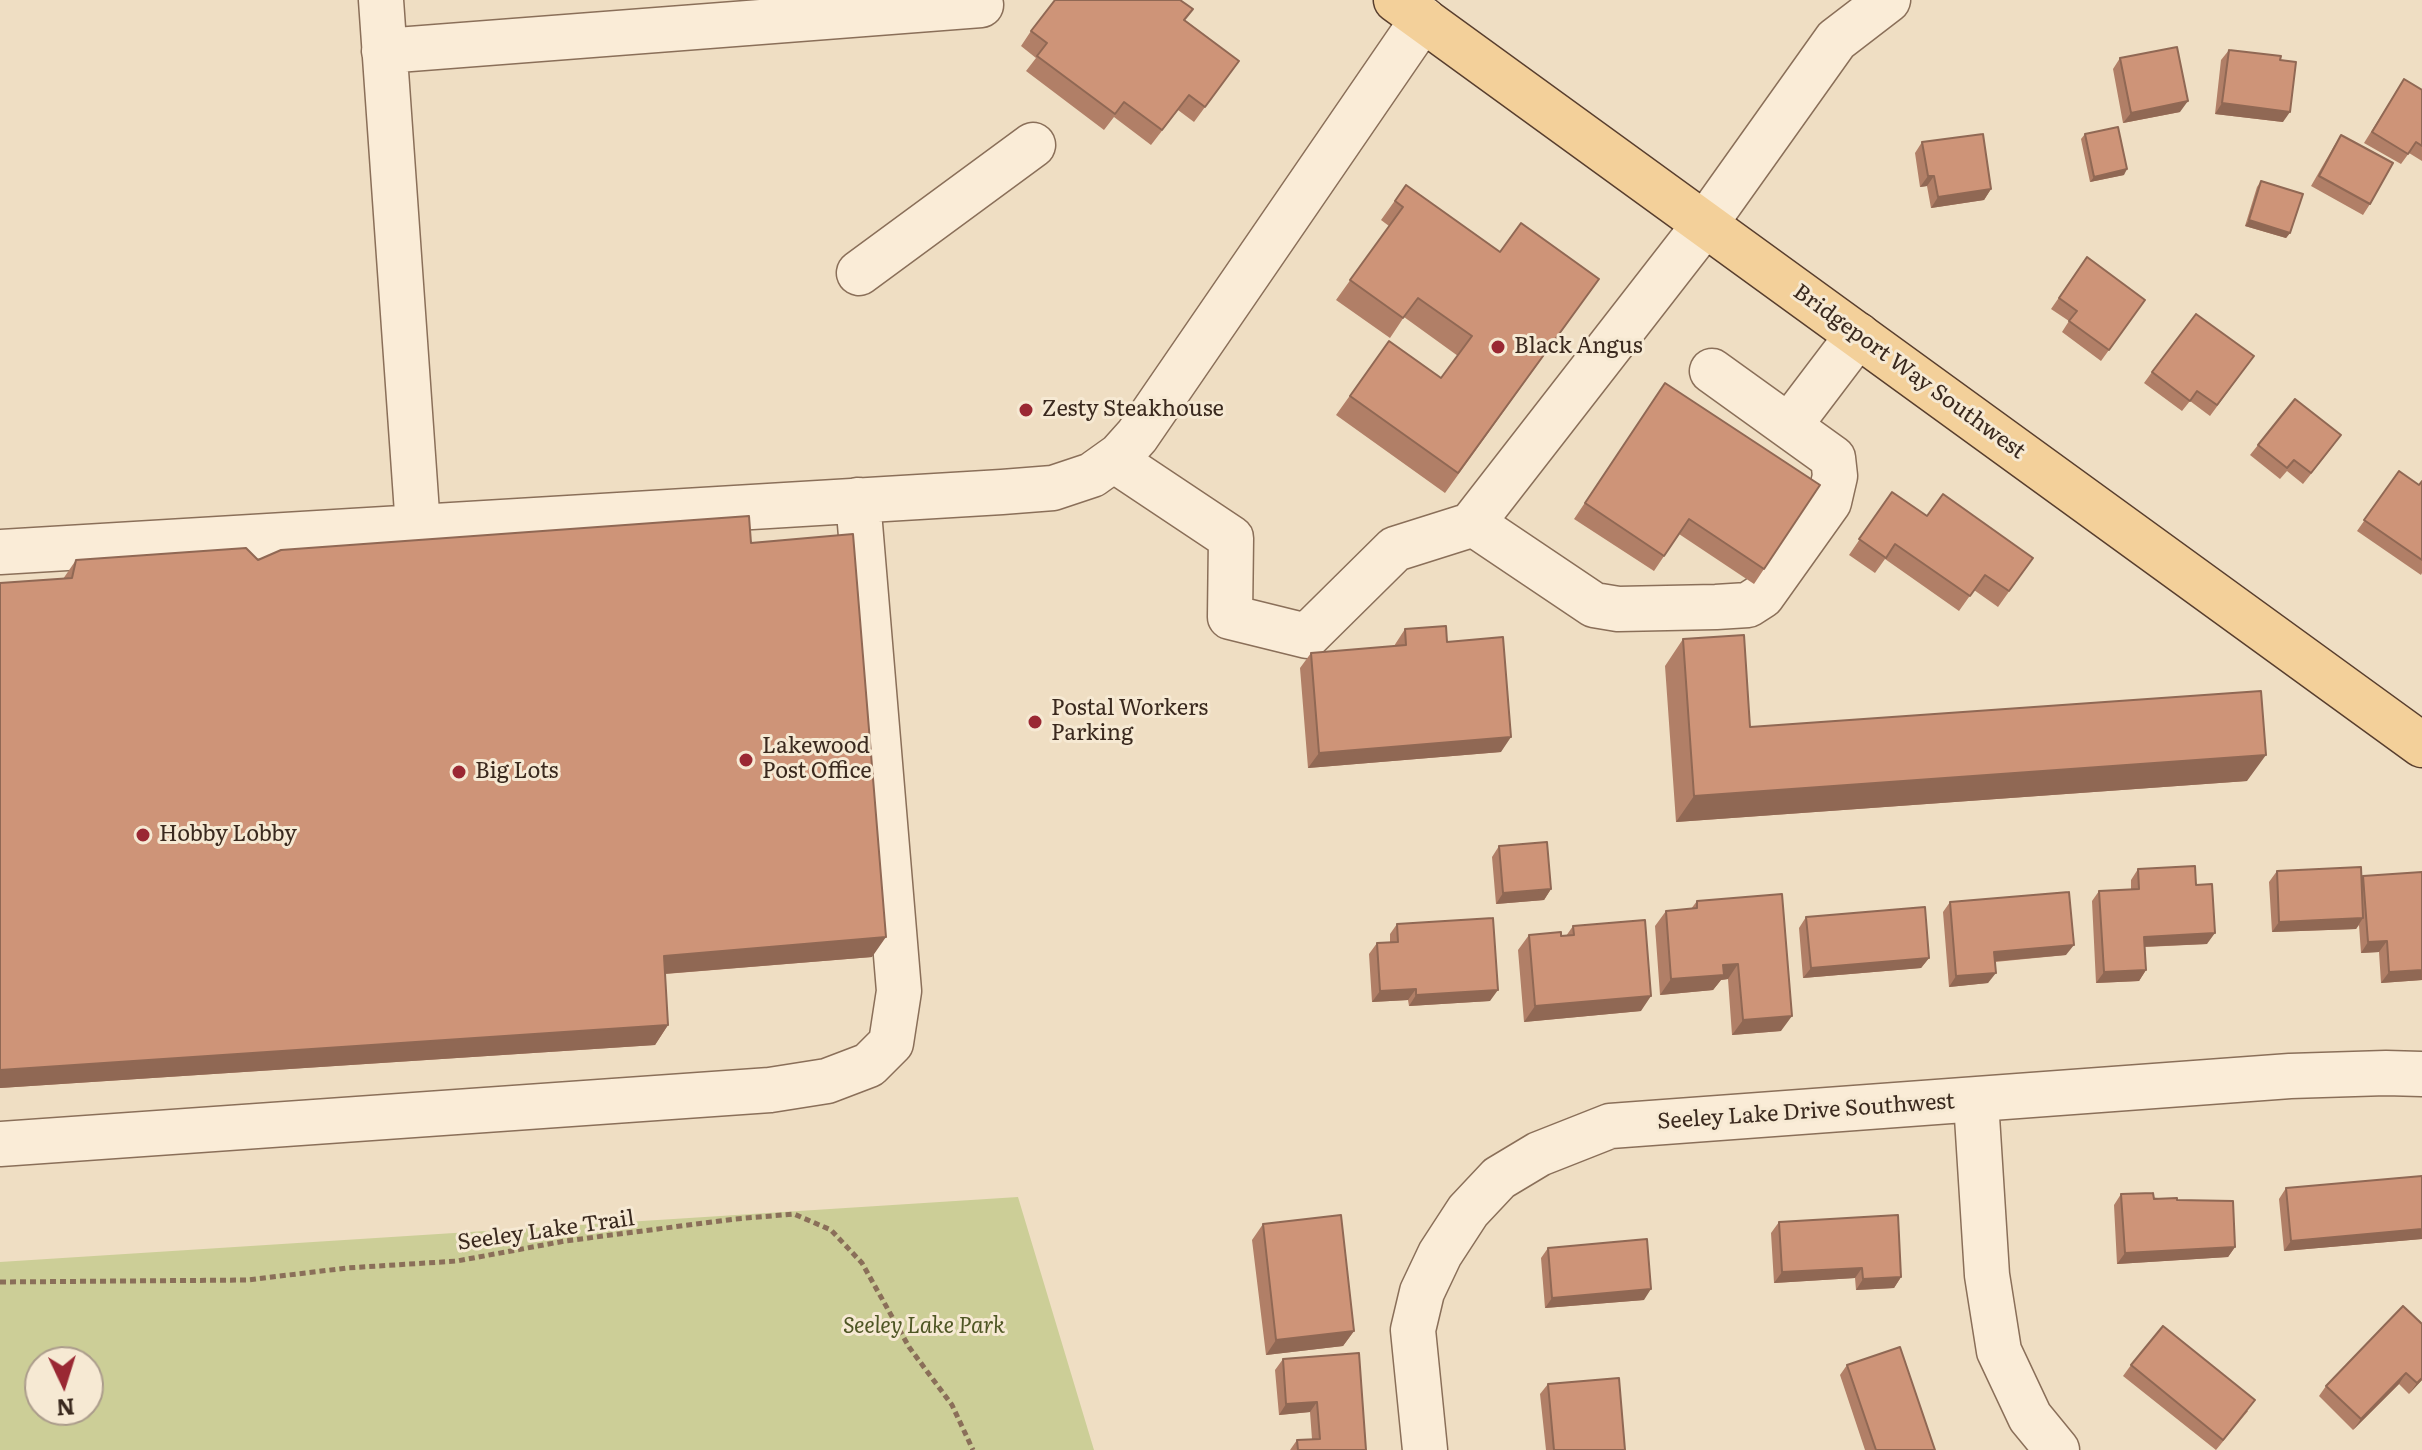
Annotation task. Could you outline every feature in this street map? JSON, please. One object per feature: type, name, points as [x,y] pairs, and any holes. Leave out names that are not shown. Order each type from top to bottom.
[{"type":"main road","name":"Bridgeport Way Southwest","points":[[1410,10],[2422,745]]},
{"type":"street","points":[[381,0],[418,527]]},
{"type":"street","points":[[1114,460],[1231,538],[1230,617],[1307,636],[1395,549],[1472,523],[1705,224],[1836,40],[1886,1]]},
{"type":"street","points":[[384,51],[981,5]]},
{"type":"street","points":[[0,552],[1053,488],[1092,475],[1114,460],[1137,436],[1410,10]]},
{"type":"street","points":[[859,273],[1033,145]]},
{"type":"street","points":[[1789,426],[1858,335]]},
{"type":"street","points":[[1472,523],[1594,605],[1618,609],[1748,605],[1762,596],[1829,502],[1835,476],[1833,458],[1712,371]]},
{"type":"street","points":[[0,1144],[770,1090],[827,1081],[869,1065],[891,1043],[899,991],[858,500]]},
{"type":"street","name":"Seeley Lake Drive Southwest","points":[[1425,1450],[1413,1330],[1422,1292],[1440,1254],[1468,1211],[1499,1178],[1539,1154],[1610,1126],[2290,1076],[2422,1074]]},
{"type":"street","points":[[1976,1101],[1987,1275],[1999,1351],[2030,1417],[2057,1450]]},
{"type":"path","name":"Seeley Lake Trail","points":[[0,1282],[247,1280],[347,1268],[457,1261],[565,1241],[794,1214],[831,1230],[862,1263],[909,1347],[952,1405],[973,1450]]},
{"type":"green space","name":"Seeley Lake Park","points":[[1018,1197],[1094,1450],[0,1450],[0,1262]]},
{"type":"building","points":[[1055,0],[1180,0],[1193,9],[1184,20],[1239,61],[1205,107],[1189,95],[1162,130],[1124,102],[1115,114],[1037,56],[1047,43],[1031,31]]},
{"type":"building","points":[[2177,47],[2188,101],[2131,113],[2120,58]]},
{"type":"building","points":[[2229,50],[2281,56],[2280,60],[2296,62],[2290,112],[2222,103]]},
{"type":"building","points":[[2404,79],[2422,90],[2422,146],[2416,142],[2408,154],[2372,132]]},
{"type":"building","points":[[2118,127],[2127,169],[2094,177],[2085,134]]},
{"type":"building","points":[[1983,134],[1991,189],[1938,197],[1934,176],[1928,176],[1922,142]]},
{"type":"building","points":[[2341,135],[2393,163],[2370,204],[2319,176]]},
{"type":"building","points":[[2261,181],[2303,194],[2290,233],[2249,220]]},
{"type":"building","name":"Black Angus","points":[[1406,185],[1500,252],[1521,223],[1599,279],[1458,473],[1350,396],[1389,341],[1441,378],[1472,336],[1418,298],[1403,318],[1350,280],[1403,207],[1395,201]]},
{"type":"building","points":[[2087,257],[2145,300],[2109,350],[2069,321],[2077,311],[2059,298]]},
{"type":"building","points":[[2196,314],[2254,356],[2217,405],[2197,391],[2190,401],[2152,372]]},
{"type":"building","points":[[1665,383],[1820,485],[1764,569],[1689,519],[1664,556],[1585,503]]},
{"type":"building","points":[[2295,399],[2341,435],[2311,473],[2294,460],[2287,468],[2258,445]]},
{"type":"building","points":[[2399,471],[2419,485],[2422,481],[2422,560],[2364,520]]},
{"type":"building","points":[[1892,492],[1927,516],[1943,494],[2033,558],[2009,591],[1985,575],[1970,596],[1895,544],[1886,558],[1859,539]]},
{"type":"building","points":[[749,516],[751,543],[853,534],[886,937],[664,956],[668,1025],[0,1070],[0,583],[72,578],[76,560],[246,548],[258,560],[281,550]]},
{"type":"building","points":[[1446,626],[1447,642],[1503,637],[1511,737],[1319,753],[1311,653],[1406,645],[1405,629]]},
{"type":"building","points":[[1744,635],[1750,727],[2261,691],[2266,755],[1694,796],[1683,639]]},
{"type":"building","points":[[1547,842],[1551,889],[1503,893],[1499,846]]},
{"type":"building","points":[[2195,866],[2196,885],[2212,884],[2215,933],[2144,937],[2146,970],[2104,972],[2099,891],[2139,889],[2138,869]]},
{"type":"building","points":[[2361,867],[2363,918],[2279,922],[2277,871]]},
{"type":"building","points":[[2422,872],[2422,970],[2389,972],[2387,941],[2368,942],[2363,876]]},
{"type":"building","points":[[2069,892],[2074,945],[1994,952],[1996,973],[1956,976],[1950,902]]},
{"type":"building","points":[[1782,894],[1792,1016],[1743,1020],[1738,964],[1723,965],[1724,975],[1671,979],[1666,911],[1697,908],[1697,901]]},
{"type":"building","points":[[1925,907],[1929,958],[1811,968],[1806,917]]},
{"type":"building","points":[[1493,918],[1498,990],[1416,995],[1416,989],[1380,991],[1377,943],[1398,942],[1397,924]]},
{"type":"building","points":[[1645,920],[1651,996],[1535,1006],[1529,935],[1561,932],[1561,936],[1574,935],[1573,926]]},
{"type":"building","points":[[2422,1176],[2422,1229],[2291,1241],[2286,1188]]},
{"type":"building","points":[[2153,1193],[2154,1199],[2233,1201],[2235,1247],[2125,1253],[2121,1194]]},
{"type":"building","points":[[1341,1215],[1354,1331],[1276,1340],[1263,1224]]},
{"type":"building","points":[[1898,1215],[1901,1277],[1863,1279],[1862,1268],[1782,1272],[1779,1222]]},
{"type":"building","points":[[1647,1239],[1651,1289],[1552,1298],[1548,1248]]},
{"type":"building","points":[[2403,1306],[2422,1324],[2422,1378],[2417,1383],[2406,1373],[2361,1419],[2326,1386]]},
{"type":"building","points":[[2163,1326],[2255,1400],[2223,1440],[2131,1365]]},
{"type":"building","points":[[1900,1347],[1935,1450],[1876,1450],[1847,1365]]},
{"type":"building","points":[[1359,1353],[1366,1450],[1298,1450],[1297,1440],[1320,1439],[1317,1402],[1286,1404],[1283,1359]]},
{"type":"building","points":[[1619,1378],[1625,1450],[1554,1450],[1548,1384]]},
{"type":"place","name":"Black Angus","points":[[1498,347]]},
{"type":"place","name":"Zesty Steakhouse","points":[[1026,410]]},
{"type":"place","name":"Postal Workers Parking","points":[[1035,722]]},
{"type":"place","name":"Lakewood Post Office","points":[[746,760]]},
{"type":"place","name":"Big Lots","points":[[459,772]]},
{"type":"place","name":"Hobby Lobby","points":[[143,835]]}]
